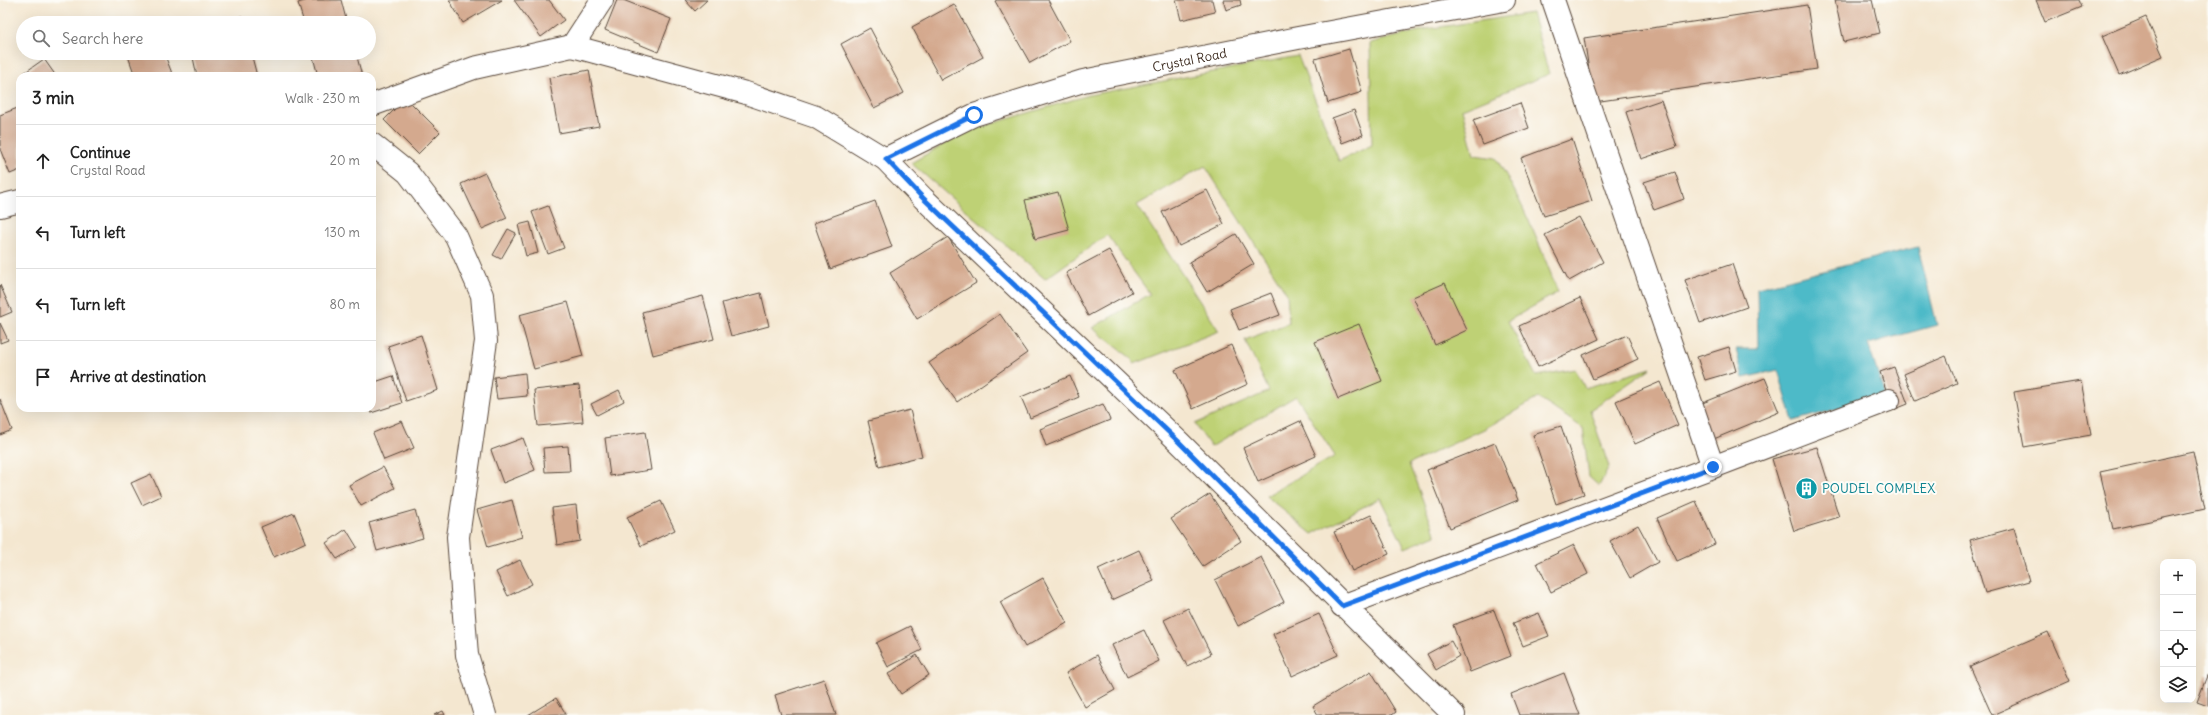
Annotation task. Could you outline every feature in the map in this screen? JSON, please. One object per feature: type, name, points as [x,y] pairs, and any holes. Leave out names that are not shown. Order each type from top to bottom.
[{"type":"street","points":[[572,46],[602,0]]},
{"type":"street","name":"Crystal Road","points":[[886,159],[974,115],[1083,81],[1298,38],[1504,0]]},
{"type":"street","points":[[1553,0],[1713,467]]},
{"type":"street","points":[[376,104],[474,68],[572,46],[746,93],[816,118],[886,159],[923,198],[1179,442],[1342,606],[1454,715]]},
{"type":"street","points":[[376,147],[408,174],[456,236],[482,295],[486,341],[458,537],[467,655],[485,715]]},
{"type":"street","points":[[0,206],[16,202]]},
{"type":"street","points":[[1342,606],[1889,400]]},
{"type":"green space","points":[[1532,13],[1549,74],[1462,109],[1474,155],[1496,158],[1522,207],[1558,292],[1508,321],[1536,376],[1575,369],[1585,388],[1651,368],[1590,410],[1609,467],[1599,486],[1589,477],[1583,428],[1538,398],[1484,429],[1409,464],[1436,535],[1405,548],[1380,498],[1312,534],[1266,496],[1335,456],[1296,396],[1211,447],[1195,424],[1269,391],[1245,340],[1289,323],[1287,294],[1205,166],[1137,205],[1219,331],[1134,364],[1131,358],[1092,328],[1150,294],[1107,235],[1045,279],[911,163],[967,131],[1089,95],[1298,56],[1339,161],[1372,145],[1370,43],[1427,29]]},
{"type":"water","points":[[1918,247],[1937,325],[1868,344],[1885,396],[1793,421],[1778,370],[1743,378],[1736,349],[1758,349],[1757,288]]},
{"type":"building","points":[[308,0],[341,0],[345,16],[302,16],[298,3]]},
{"type":"building","points":[[449,0],[502,0],[463,23]]},
{"type":"building","points":[[514,0],[549,0],[564,20],[541,37]]},
{"type":"building","points":[[617,0],[623,0],[671,19],[658,52],[605,30]]},
{"type":"building","points":[[685,0],[707,0],[695,11]]},
{"type":"building","points":[[1048,0],[1070,41],[1030,63],[995,1]]},
{"type":"building","points":[[1176,0],[1212,0],[1215,12],[1181,20]]},
{"type":"building","points":[[1223,0],[1240,0],[1241,5],[1226,10]]},
{"type":"building","points":[[1835,0],[1872,0],[1880,33],[1844,42]]},
{"type":"building","points":[[2036,0],[2079,0],[2082,7],[2045,22]]},
{"type":"building","points":[[954,4],[983,57],[941,80],[912,27]]},
{"type":"building","points":[[1807,5],[1817,69],[1594,102],[1584,38]]},
{"type":"building","points":[[2146,17],[2163,56],[2119,75],[2102,36]]},
{"type":"building","points":[[870,28],[904,93],[874,108],[841,44]]},
{"type":"building","points":[[1349,49],[1362,92],[1328,103],[1315,59]]},
{"type":"building","points":[[45,60],[53,72],[25,72]]},
{"type":"building","points":[[129,60],[167,60],[171,72],[134,72]]},
{"type":"building","points":[[194,60],[253,60],[256,72],[196,72]]},
{"type":"building","points":[[314,60],[358,60],[361,72],[317,72]]},
{"type":"building","points":[[589,70],[599,126],[559,133],[549,78]]},
{"type":"building","points":[[406,98],[440,132],[418,154],[384,120]]},
{"type":"building","points":[[1661,100],[1677,147],[1641,159],[1626,112]]},
{"type":"building","points":[[1520,103],[1529,128],[1483,145],[1473,120]]},
{"type":"building","points":[[16,109],[16,172],[10,174],[0,149],[0,115]]},
{"type":"building","points":[[1354,110],[1363,135],[1342,143],[1332,118]]},
{"type":"building","points":[[1572,139],[1592,201],[1544,216],[1521,158]]},
{"type":"building","points":[[1675,172],[1684,199],[1654,210],[1644,182]]},
{"type":"building","points":[[485,173],[507,218],[482,229],[461,184]]},
{"type":"building","points":[[1207,190],[1224,224],[1179,246],[1162,212]]},
{"type":"building","points":[[1058,192],[1069,230],[1035,239],[1025,200]]},
{"type":"building","points":[[875,201],[892,247],[830,269],[814,223]]},
{"type":"building","points":[[548,206],[564,248],[548,254],[532,212]]},
{"type":"building","points":[[1579,217],[1603,262],[1569,281],[1545,235]]},
{"type":"building","points":[[530,222],[538,253],[526,256],[518,225]]},
{"type":"building","points":[[508,229],[516,233],[501,259],[493,255]]},
{"type":"building","points":[[1236,234],[1254,264],[1207,292],[1189,262]]},
{"type":"building","points":[[948,237],[976,283],[917,319],[890,273]]},
{"type":"building","points":[[1109,250],[1132,292],[1088,316],[1066,273]]},
{"type":"building","points":[[1732,264],[1747,307],[1700,323],[1685,280]]},
{"type":"building","points":[[1445,283],[1467,330],[1435,345],[1413,297]]},
{"type":"building","points":[[0,285],[12,312],[0,317]]},
{"type":"building","points":[[761,293],[769,326],[731,336],[722,303]]},
{"type":"building","points":[[1271,293],[1280,315],[1239,330],[1230,309]]},
{"type":"building","points":[[703,296],[714,339],[653,355],[642,312]]},
{"type":"building","points":[[1580,298],[1599,339],[1538,367],[1519,326]]},
{"type":"building","points":[[568,302],[583,356],[534,369],[519,315]]},
{"type":"building","points":[[1000,314],[1027,353],[957,402],[929,363]]},
{"type":"building","points":[[0,323],[8,340],[0,343]]},
{"type":"building","points":[[1359,324],[1382,381],[1338,399],[1315,342]]},
{"type":"building","points":[[421,335],[438,390],[406,401],[388,346]]},
{"type":"building","points":[[1627,335],[1638,359],[1593,379],[1583,355]]},
{"type":"building","points":[[1231,345],[1248,384],[1193,409],[1175,370]]},
{"type":"building","points":[[1729,347],[1736,371],[1705,380],[1697,357]]},
{"type":"building","points":[[1946,356],[1957,383],[1915,401],[1904,374]]},
{"type":"building","points":[[1894,367],[1908,404],[1893,410],[1880,372]]},
{"type":"building","points":[[525,373],[527,396],[497,399],[494,377]]},
{"type":"building","points":[[393,376],[402,403],[376,411],[376,382]]},
{"type":"building","points":[[1070,376],[1079,397],[1030,418],[1021,397]]},
{"type":"building","points":[[1765,378],[1779,412],[1709,441],[1695,406]]},
{"type":"building","points":[[2081,381],[2091,435],[2024,447],[2014,392]]},
{"type":"building","points":[[1660,382],[1678,425],[1635,444],[1616,401]]},
{"type":"building","points":[[579,385],[583,422],[538,426],[534,390]]},
{"type":"building","points":[[619,390],[624,401],[597,415],[591,404]]},
{"type":"building","points":[[0,399],[12,430],[0,435]]},
{"type":"building","points":[[1103,404],[1110,420],[1046,446],[1040,429]]},
{"type":"building","points":[[910,410],[922,456],[879,467],[868,421]]},
{"type":"building","points":[[402,421],[414,448],[384,460],[373,433]]},
{"type":"building","points":[[1300,421],[1316,456],[1258,482],[1243,448]]},
{"type":"building","points":[[1561,426],[1584,494],[1556,504],[1533,435]]},
{"type":"building","points":[[645,432],[651,470],[610,476],[605,438]]},
{"type":"building","points":[[523,438],[535,470],[503,483],[491,450]]},
{"type":"building","points":[[1495,443],[1518,500],[1450,528],[1427,470]]},
{"type":"building","points":[[568,446],[570,471],[545,472],[543,448]]},
{"type":"building","name":"POUDEL COMPLEX","points":[[1817,447],[1839,517],[1794,531],[1772,459]]},
{"type":"building","points":[[2193,452],[2205,509],[2113,529],[2100,472]]},
{"type":"building","points":[[383,467],[395,488],[361,506],[349,485]]},
{"type":"building","points":[[151,474],[161,496],[142,505],[131,483]]},
{"type":"building","points":[[1210,494],[1241,541],[1203,566],[1171,519]]},
{"type":"building","points":[[512,500],[522,537],[488,547],[477,510]]},
{"type":"building","points":[[661,501],[675,530],[641,546],[627,517]]},
{"type":"building","points":[[1696,501],[1715,544],[1677,561],[1657,518]]},
{"type":"building","points":[[576,505],[580,541],[557,545],[552,508]]},
{"type":"building","points":[[415,510],[423,538],[377,551],[369,523]]},
{"type":"building","points":[[294,513],[306,542],[274,557],[261,527]]},
{"type":"building","points":[[1371,515],[1389,554],[1352,571],[1334,532]]},
{"type":"building","points":[[1638,525],[1658,562],[1630,578],[1610,541]]},
{"type":"building","points":[[2014,528],[2029,581],[1985,593],[1970,540]]},
{"type":"building","points":[[346,529],[357,547],[337,559],[326,543]]},
{"type":"building","points":[[1574,545],[1588,574],[1551,592],[1537,563]]},
{"type":"building","points":[[1139,550],[1154,581],[1112,600],[1098,569]]},
{"type":"building","points":[[1261,557],[1284,602],[1238,626],[1215,580]]},
{"type":"building","points":[[520,560],[532,584],[508,596],[496,572]]},
{"type":"building","points":[[1043,578],[1067,623],[1025,647],[1000,602]]},
{"type":"building","points":[[1188,608],[1211,654],[1187,666],[1164,620]]},
{"type":"building","points":[[1494,610],[1511,656],[1470,672],[1453,625]]},
{"type":"building","points":[[1539,613],[1549,636],[1523,646],[1513,623]]},
{"type":"building","points":[[1319,614],[1338,655],[1292,676],[1273,634]]},
{"type":"building","points":[[910,626],[922,650],[888,667],[876,643]]},
{"type":"building","points":[[1144,630],[1159,661],[1127,677],[1112,645]]},
{"type":"building","points":[[2048,632],[2070,681],[1992,715],[1970,666]]},
{"type":"building","points":[[1451,641],[1459,656],[1436,670],[1427,654]]},
{"type":"building","points":[[917,655],[929,675],[901,694],[888,674]]},
{"type":"building","points":[[1097,655],[1115,690],[1085,707],[1066,673]]},
{"type":"building","points":[[1371,671],[1396,712],[1392,715],[1318,715],[1313,706]]},
{"type":"building","points":[[1564,673],[1580,715],[1519,715],[1511,694]]},
{"type":"building","points":[[2208,673],[2208,706],[2197,702]]},
{"type":"building","points":[[824,679],[836,715],[781,715],[775,695]]},
{"type":"building","points":[[556,698],[566,714],[528,715]]},
{"type":"building","points":[[443,711],[445,715],[434,715]]},
{"type":"place","name":"POUDEL COMPLEX","points":[[1806,488]]},
{"type":"route","points":[[974,115],[886,159],[923,198],[1179,442],[1342,606],[1713,467]]}]
